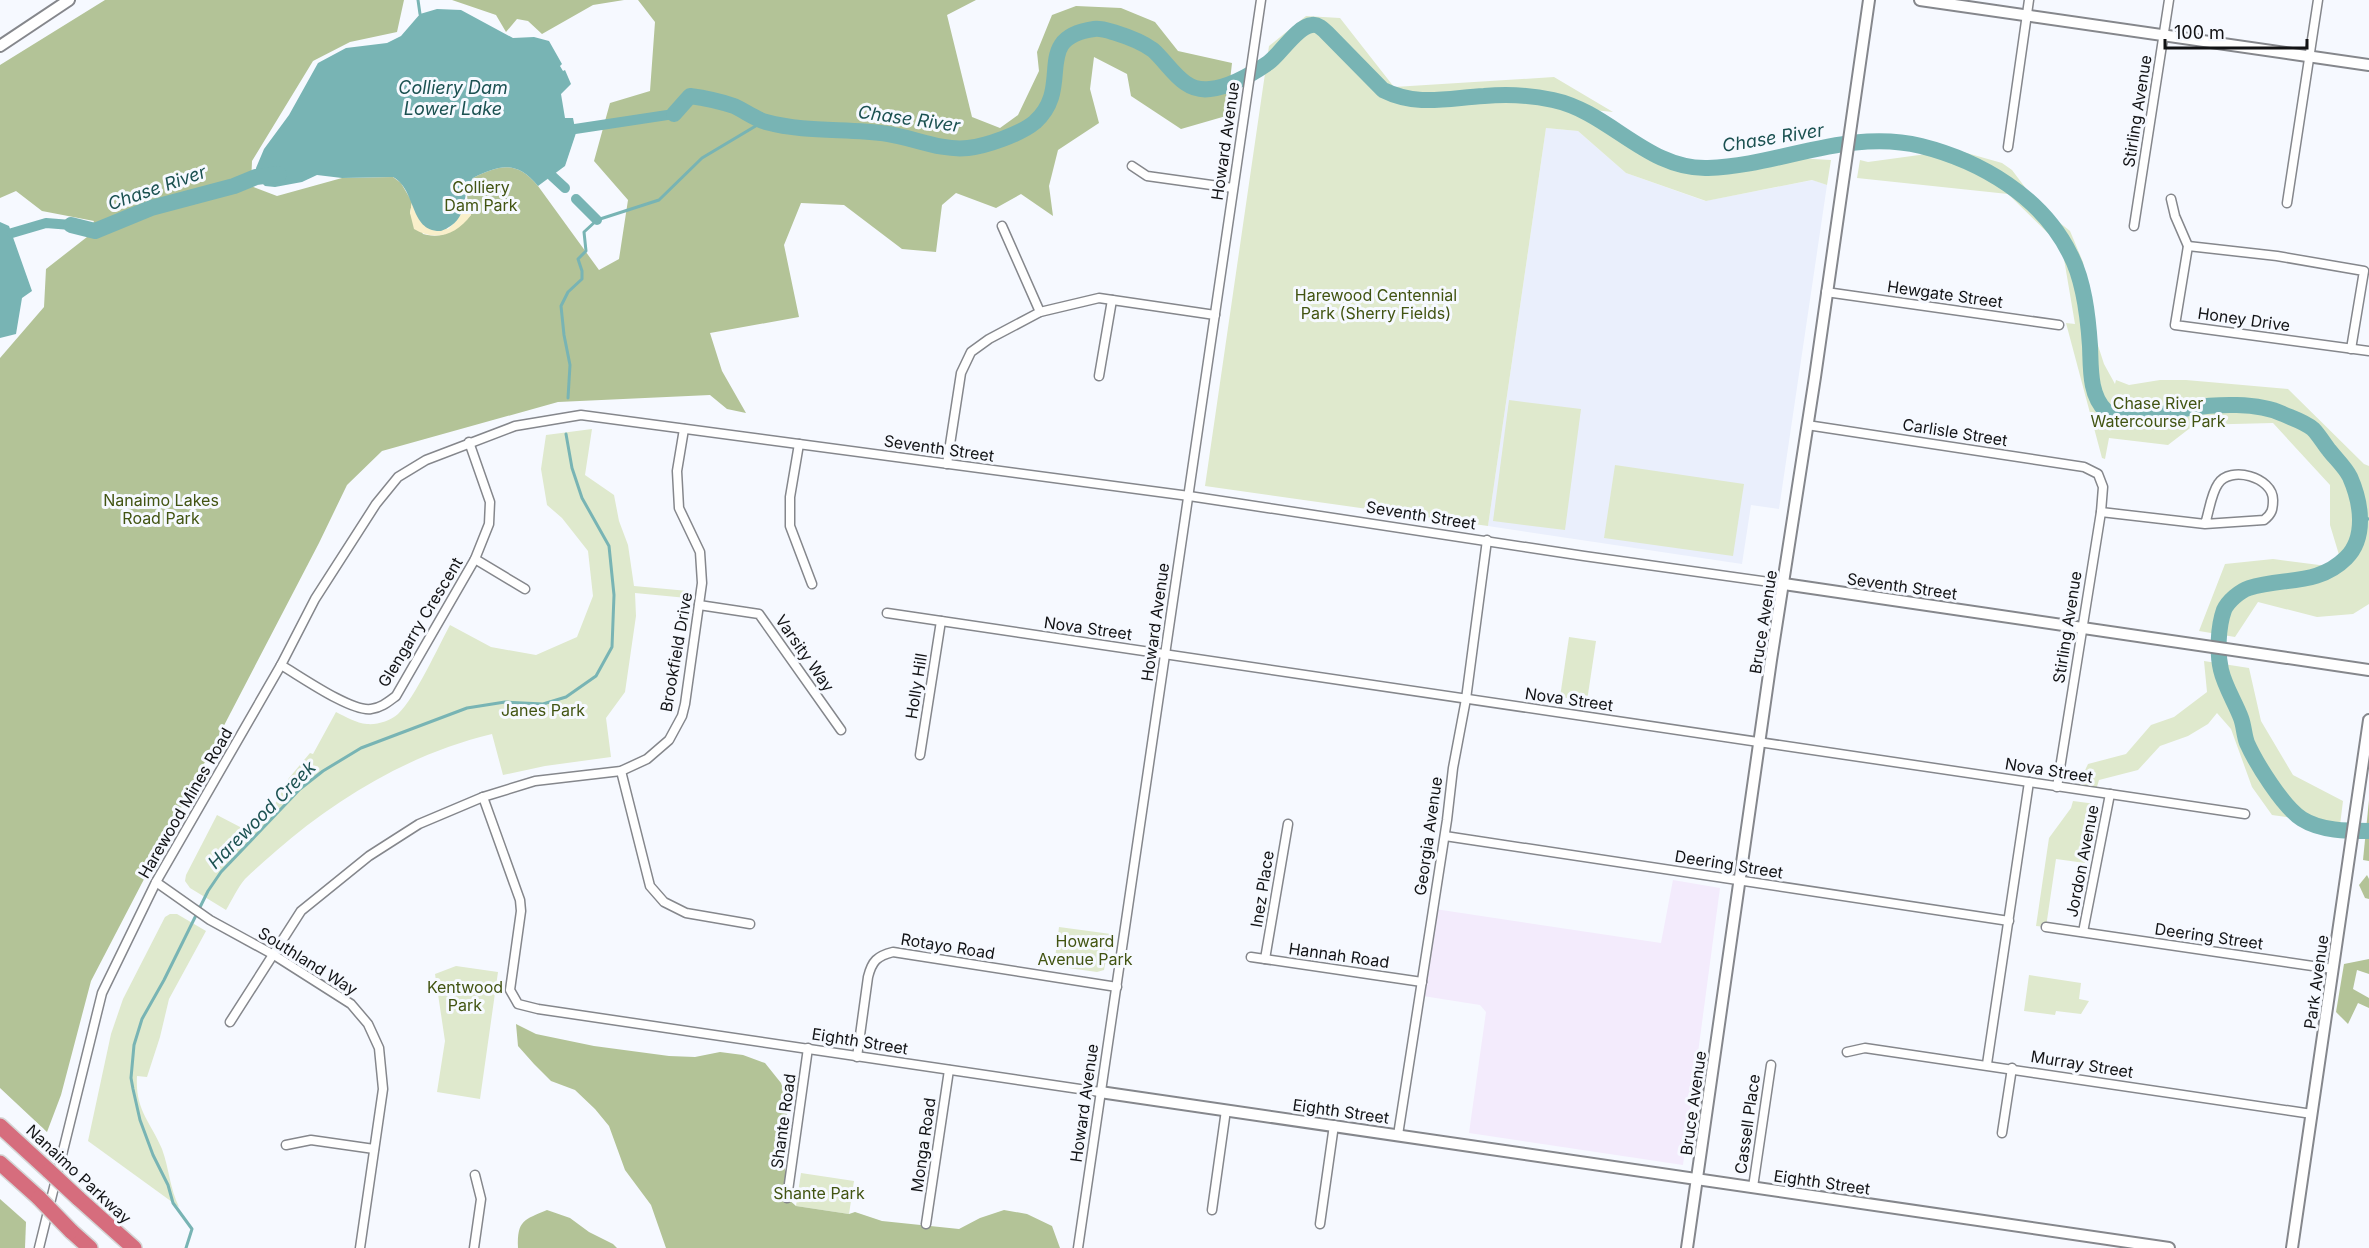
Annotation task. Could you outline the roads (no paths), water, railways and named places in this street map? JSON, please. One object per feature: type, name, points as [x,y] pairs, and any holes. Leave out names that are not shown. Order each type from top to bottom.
[{"type":"highway","name":"Nanaimo Parkway","points":[[0,1126],[134,1248]]},
{"type":"highway","points":[[0,1163],[90,1248]]},
{"type":"street","points":[[0,46],[69,0]]},
{"type":"street","name":"Howard Avenue","points":[[1078,1248],[1261,0]]},
{"type":"street","name":"Bruce Avenue","points":[[1687,1248],[1869,0]]},
{"type":"street","points":[[1920,0],[2369,65]]},
{"type":"street","points":[[2008,147],[2029,0]]},
{"type":"street","name":"Stirling Avenue","points":[[2134,226],[2169,0]]},
{"type":"street","points":[[2287,203],[2318,0]]},
{"type":"street","points":[[1132,166],[1146,176],[1233,188]]},
{"type":"street","points":[[2171,199],[2175,216],[2188,246],[2277,256],[2364,271],[2351,349]]},
{"type":"street","points":[[1002,226],[1040,312]]},
{"type":"street","name":"Honey Drive","points":[[2188,246],[2175,325],[2369,351]]},
{"type":"street","name":"Hewgate Street","points":[[1826,292],[2060,325]]},
{"type":"street","points":[[947,464],[961,373],[971,352],[989,339],[1040,312],[1099,298],[1215,315]]},
{"type":"street","points":[[1099,375],[1112,300]]},
{"type":"street","name":"Seventh Street","points":[[470,442],[515,426],[581,415],[1189,496],[2369,670]]},
{"type":"street","name":"Carlisle Street","points":[[1807,425],[2084,467],[2098,474]]},
{"type":"street","name":"Brookfield Drive","points":[[230,1022],[301,911],[369,856],[419,824],[483,796],[535,782],[621,771],[647,759],[669,740],[682,716],[702,582],[700,552],[679,508],[677,471],[684,429]]},
{"type":"street","name":"Glengarry Crescent","points":[[281,665],[353,707],[369,710],[382,706],[396,696],[475,559],[489,524],[490,502],[470,442]]},
{"type":"street","name":"Harewood Mines Road","points":[[39,1248],[102,993],[156,882],[281,665],[315,599],[376,504],[399,477],[426,460],[470,442]]},
{"type":"street","points":[[799,444],[790,497],[790,526],[812,584]]},
{"type":"street","name":"Stirling Avenue","points":[[2058,787],[2101,512],[2103,487],[2098,474]]},
{"type":"street","points":[[2101,512],[2205,525],[2264,520],[2271,515],[2273,493],[2266,483],[2254,477],[2230,475],[2217,484],[2205,525]]},
{"type":"street","name":"Georgia Avenue","points":[[1398,1135],[1445,836],[1453,768],[1466,699],[1487,540]]},
{"type":"street","points":[[475,559],[525,590]]},
{"type":"street","name":"Varsity Way","points":[[699,605],[759,614],[841,730]]},
{"type":"street","name":"Nova Street","points":[[887,613],[2245,814]]},
{"type":"street","name":"Holly Hill","points":[[920,755],[941,621]]},
{"type":"street","name":"Park Avenue","points":[[2292,1248],[2369,720]]},
{"type":"street","points":[[621,771],[650,886],[664,902],[686,913],[750,924]]},
{"type":"street","points":[[1987,1064],[2029,782]]},
{"type":"street","name":"Jordon Avenue","points":[[2083,932],[2110,794]]},
{"type":"street","name":"Eighth Street","points":[[483,796],[520,900],[521,911],[510,990],[518,1004],[527,1008],[2169,1248]]},
{"type":"street","name":"Inez Place","points":[[1265,959],[1288,824]]},
{"type":"street","name":"Deering Street","points":[[1445,836],[2008,921]]},
{"type":"street","name":"Southland Way","points":[[156,882],[210,920],[274,955],[351,1004],[368,1024],[379,1048],[382,1089],[360,1248]]},
{"type":"street","name":"Deering Street","points":[[2046,927],[2333,969]]},
{"type":"street","name":"Rotayo Road","points":[[856,1057],[871,965],[882,954],[893,952],[1117,987]]},
{"type":"street","name":"Hannah Road","points":[[1251,957],[1422,982]]},
{"type":"street","name":"Shante Road","points":[[787,1198],[808,1048]]},
{"type":"street","name":"Murray Street","points":[[1847,1052],[1865,1048],[1987,1064],[2312,1114]]},
{"type":"street","name":"Cassell Place","points":[[1753,1187],[1771,1065]]},
{"type":"street","points":[[2002,1133],[2012,1068]]},
{"type":"street","name":"Monga Road","points":[[926,1224],[949,1070]]},
{"type":"street","points":[[1212,1210],[1226,1110]]},
{"type":"street","points":[[1320,1224],[1334,1125]]},
{"type":"street","points":[[286,1145],[311,1140],[374,1149]]},
{"type":"street","points":[[474,1248],[481,1199],[475,1175]]},
{"type":"water","name":"Colliery Dam Lower Lake","points":[[437,9],[461,10],[513,38],[534,37],[549,41],[571,84],[561,94],[565,118],[573,118],[576,133],[565,166],[538,186],[523,172],[508,167],[492,170],[473,178],[466,192],[461,214],[451,226],[441,231],[431,230],[423,225],[401,183],[393,177],[342,178],[317,175],[302,182],[275,187],[265,186],[256,177],[256,168],[264,149],[289,115],[318,63],[346,48],[387,43],[401,36],[420,14]]},
{"type":"water","points":[[0,222],[9,226],[32,291],[22,298],[16,334],[0,338]]},
{"type":"waterway","points":[[418,0],[420,14]]},
{"type":"waterway","name":"Chase River","points":[[674,114],[690,96],[734,106],[762,121],[781,125],[888,134],[948,148],[968,148],[1003,139],[1035,122],[1046,108],[1052,94],[1058,53],[1063,42],[1075,34],[1099,29],[1131,38],[1153,50],[1178,77],[1192,87],[1210,89],[1232,83],[1255,71],[1273,59],[1300,30],[1314,25],[1325,31],[1383,90],[1396,95],[1420,100],[1493,95],[1553,100],[1574,106],[1647,151],[1686,166],[1708,168],[1735,166],[1840,145],[1867,142],[1894,142],[1921,146],[1966,161],[2008,184],[2026,199],[2043,215],[2070,254],[2079,275],[2084,299],[2094,389],[2096,397],[2106,411],[2124,419],[2135,419],[2189,408],[2237,405],[2262,407],[2302,422],[2313,429],[2348,473],[2357,497],[2360,519],[2353,550],[2335,567],[2324,573],[2249,588],[2238,594],[2224,610],[2219,632],[2219,656],[2223,676],[2241,718],[2247,743],[2263,773],[2287,805],[2302,819],[2317,826],[2369,831]]},
{"type":"waterway","name":"Chase River","points":[[575,129],[674,114]]},
{"type":"waterway","name":"Harewood Creek","points":[[568,398],[570,365],[561,306],[568,292],[582,279],[578,259],[586,251],[584,232],[597,220],[659,200],[702,158],[764,121]]},
{"type":"waterway","name":"Chase River","points":[[71,225],[95,231],[151,208],[234,186],[256,177],[279,174]]},
{"type":"waterway","points":[[552,176],[565,188]]},
{"type":"waterway","points":[[576,199],[597,220]]},
{"type":"waterway","points":[[12,233],[46,223],[71,225]]},
{"type":"waterway","name":"Harewood Creek","points":[[186,1248],[192,1229],[173,1203],[168,1185],[153,1155],[140,1120],[133,1089],[131,1078],[134,1045],[142,1019],[208,891],[221,872],[300,789],[323,771],[361,748],[467,708],[505,702],[543,704],[566,697],[596,676],[612,647],[614,595],[609,546],[582,498],[572,468],[566,434]]},
{"type":"waterway","points":[[2360,517],[2369,519]]},
{"type":"park label","name":"Colliery Dam Park","points":[[481,196]]},
{"type":"park label","name":"Harewood Centennial Park (Sherry Fields)","points":[[1376,304]]},
{"type":"park label","name":"Chase River Watercourse Park","points":[[2158,412]]},
{"type":"park label","name":"Nanaimo Lakes Road Park","points":[[161,509]]},
{"type":"park label","name":"Janes Park","points":[[543,710]]},
{"type":"park label","name":"Howard Avenue Park","points":[[1085,950]]},
{"type":"park label","name":"Kentwood Park","points":[[465,996]]},
{"type":"park label","name":"Shante Park","points":[[819,1193]]}]
